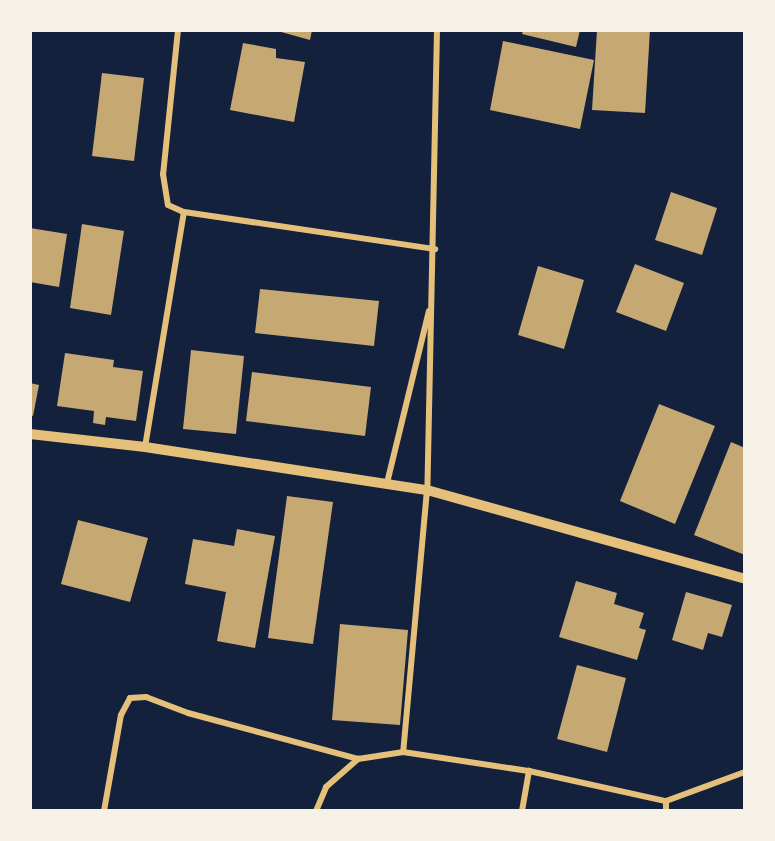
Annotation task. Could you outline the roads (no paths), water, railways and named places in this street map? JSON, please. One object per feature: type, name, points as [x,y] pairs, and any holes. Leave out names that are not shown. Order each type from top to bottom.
[{"type":"street","points":[[178,30],[163,174],[168,205],[184,212],[435,249]]},
{"type":"street","points":[[403,752],[427,490],[435,249],[437,30]]},
{"type":"street","points":[[145,447],[184,212]]},
{"type":"street","points":[[387,483],[432,299]]},
{"type":"street","points":[[30,434],[145,447],[427,490],[745,579]]},
{"type":"street","points":[[104,811],[121,715],[130,698],[146,697],[188,713],[358,759],[403,752],[530,771],[666,801],[745,772]]},
{"type":"street","points":[[316,811],[326,787],[358,759]]},
{"type":"street","points":[[522,811],[530,771]]},
{"type":"street","points":[[666,801],[666,811]]}]
